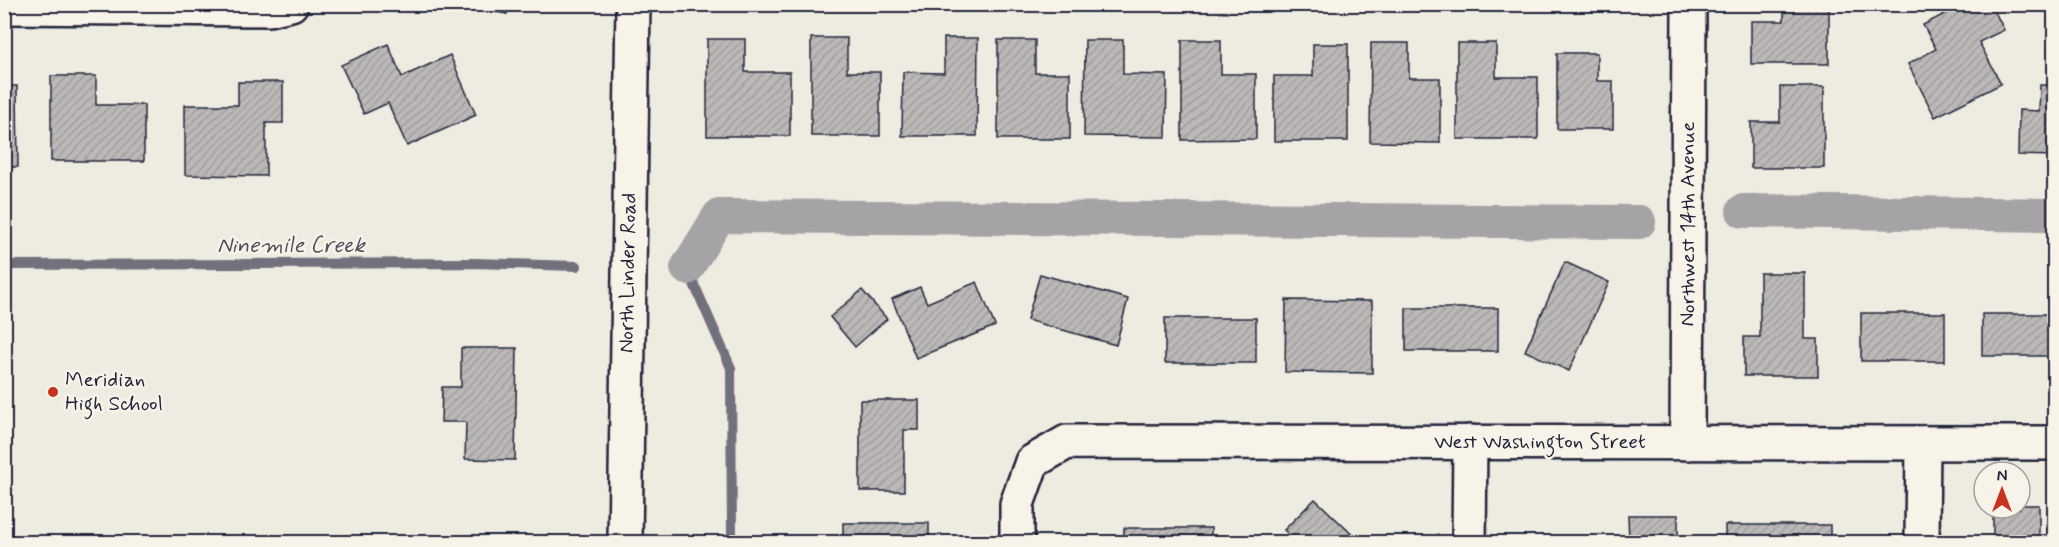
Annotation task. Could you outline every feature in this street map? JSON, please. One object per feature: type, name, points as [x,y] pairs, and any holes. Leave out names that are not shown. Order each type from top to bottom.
[{"type":"street","points":[[4,8],[269,9],[291,4]]},
{"type":"street","name":"North Linder Road","points":[[625,543],[633,4]]},
{"type":"street","name":"Northwest 14th Avenue","points":[[1687,443],[1689,4]]},
{"type":"street","name":"West Washington Street","points":[[1017,543],[1017,504],[1032,462],[1067,442],[2055,443]]},
{"type":"street","points":[[1469,543],[1470,442]]},
{"type":"street","points":[[1922,543],[1923,443]]},
{"type":"building","points":[[455,4],[508,4],[507,14]]},
{"type":"building","points":[[1784,4],[1829,4],[1829,64],[1751,64],[1751,21],[1784,21]]},
{"type":"building","points":[[1964,4],[1991,4],[2004,30],[1979,42],[2001,84],[1935,117],[1908,64],[1936,49],[1923,25]]},
{"type":"building","points":[[811,38],[847,38],[847,72],[880,72],[880,136],[811,136]]},
{"type":"building","points":[[944,38],[978,38],[977,136],[902,136],[903,72],[944,73]]},
{"type":"building","points":[[707,39],[745,39],[745,72],[790,72],[790,136],[707,136]]},
{"type":"building","points":[[998,40],[1035,40],[1035,73],[1070,73],[1070,139],[998,139]]},
{"type":"building","points":[[1085,40],[1123,40],[1123,74],[1167,75],[1166,137],[1084,136]]},
{"type":"building","points":[[1182,40],[1221,40],[1221,74],[1256,74],[1256,139],[1182,140]]},
{"type":"building","points":[[1371,43],[1409,43],[1409,78],[1440,78],[1440,143],[1370,142]]},
{"type":"building","points":[[1457,43],[1496,43],[1496,77],[1538,77],[1538,139],[1457,139]]},
{"type":"building","points":[[388,44],[402,77],[450,55],[476,115],[407,146],[388,103],[364,114],[341,65]]},
{"type":"building","points":[[1313,44],[1348,44],[1348,141],[1274,141],[1274,76],[1313,76]]},
{"type":"building","points":[[1557,53],[1597,53],[1597,81],[1613,81],[1613,129],[1557,129]]},
{"type":"building","points":[[51,76],[96,76],[96,105],[144,105],[144,161],[51,161]]},
{"type":"building","points":[[238,82],[283,82],[283,123],[266,123],[266,176],[185,175],[185,105],[238,105]]},
{"type":"building","points":[[2040,85],[2054,85],[2054,156],[2018,155],[2019,110],[2039,111]]},
{"type":"building","points":[[4,86],[17,86],[18,167],[4,167]]},
{"type":"building","points":[[1780,87],[1824,87],[1824,168],[1751,168],[1751,122],[1780,122]]},
{"type":"building","points":[[1565,262],[1609,282],[1569,371],[1525,351]]},
{"type":"building","points":[[1760,273],[1805,273],[1805,339],[1818,339],[1818,376],[1744,376],[1744,337],[1760,337]]},
{"type":"building","points":[[1040,274],[1128,299],[1116,345],[1027,320]]},
{"type":"building","points":[[977,282],[995,326],[916,358],[892,299],[920,287],[927,303]]},
{"type":"building","points":[[862,290],[887,319],[855,347],[830,317]]},
{"type":"building","points":[[1286,300],[1372,301],[1372,373],[1285,372]]},
{"type":"building","points":[[1406,308],[1498,308],[1498,351],[1406,351]]},
{"type":"building","points":[[1861,313],[1945,313],[1945,361],[1861,361]]},
{"type":"building","points":[[1982,314],[2054,314],[2054,356],[1982,356]]},
{"type":"building","points":[[1165,318],[1256,318],[1256,363],[1165,363]]},
{"type":"building","points":[[461,348],[517,348],[515,460],[465,459],[466,422],[441,422],[442,387],[461,387]]},
{"type":"building","points":[[860,400],[919,400],[919,430],[904,430],[904,491],[860,491]]},
{"type":"building","points":[[1315,499],[1360,542],[1297,542],[1284,530]]},
{"type":"building","points":[[2032,505],[2039,505],[2039,542],[1993,542],[1993,520],[2032,520]]},
{"type":"building","points":[[1628,515],[1678,515],[1678,542],[1629,542]]},
{"type":"building","points":[[843,523],[929,523],[929,542],[843,542]]},
{"type":"building","points":[[1725,525],[1830,525],[1830,542],[1725,542]]},
{"type":"building","points":[[1124,528],[1211,528],[1211,542],[1124,542]]},
{"type":"waterway","points":[[1743,211],[2054,215]]},
{"type":"waterway","points":[[687,268],[719,216],[1639,222]]},
{"type":"waterway","name":"Ninemile Creek","points":[[4,265],[474,263],[577,266]]},
{"type":"waterway","name":"Ninemile Creek","points":[[684,268],[687,268],[731,368],[732,542]]},
{"type":"place","name":"Meridian High School","points":[[53,392]]}]
